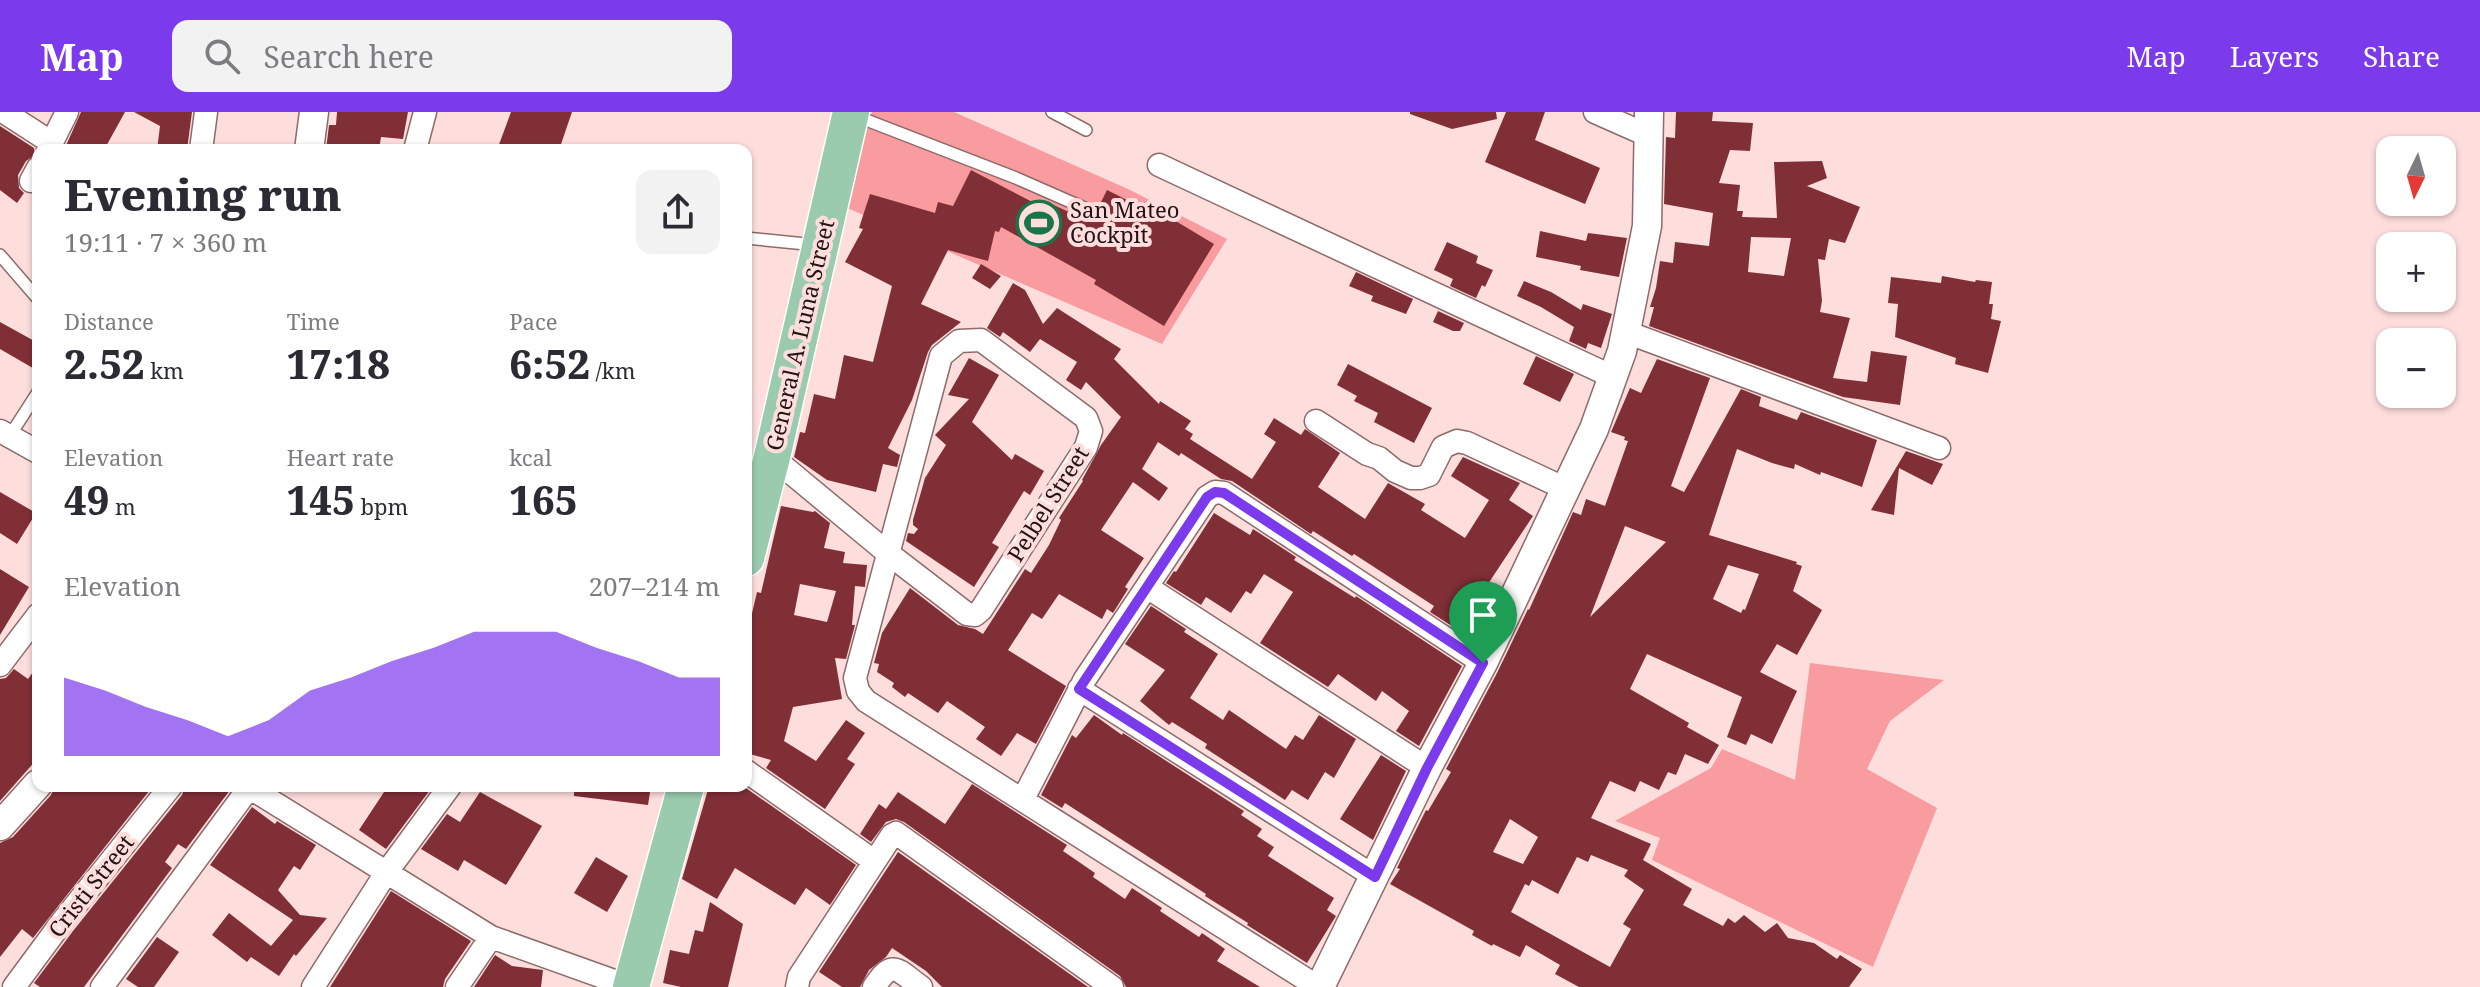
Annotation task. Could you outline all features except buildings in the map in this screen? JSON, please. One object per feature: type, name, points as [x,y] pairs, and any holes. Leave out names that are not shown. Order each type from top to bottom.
[{"type":"main road","name":"General A. Luna Street","points":[[752,535],[851,113]]},
{"type":"main road","points":[[631,987],[684,792]]},
{"type":"street","points":[[4,112],[46,144]]},
{"type":"street","points":[[51,144],[67,112]]},
{"type":"street","points":[[202,144],[206,112]]},
{"type":"street","points":[[310,144],[314,112]]},
{"type":"street","points":[[417,144],[425,112]]},
{"type":"street","points":[[1319,987],[1427,768],[1483,663],[1566,489],[1594,429],[1622,351],[1647,226],[1648,123],[1595,112]]},
{"type":"street","points":[[1159,165],[1613,377]]},
{"type":"street","points":[[1626,332],[1939,448]]},
{"type":"street","name":"Pelbel Street","points":[[772,457],[889,554],[967,614],[975,615],[1086,447],[1091,431],[1086,418],[981,340],[959,341],[941,356],[889,554],[855,678],[858,691],[866,701],[1319,987]]},
{"type":"street","points":[[1316,421],[1411,478],[1429,475],[1443,447],[1457,441],[1566,489]]},
{"type":"street","points":[[3,440],[32,450]]},
{"type":"street","points":[[1023,799],[1079,689],[1207,497],[1215,492],[1224,493],[1483,663]]},
{"type":"street","points":[[1147,587],[1427,768]]},
{"type":"street","points":[[0,665],[32,623]]},
{"type":"street","points":[[1079,689],[1375,877]]},
{"type":"street","points":[[752,775],[874,861]]},
{"type":"street","points":[[0,826],[32,791]]},
{"type":"street","name":"Cristi Street","points":[[11,987],[166,792]]},
{"type":"street","points":[[102,987],[244,792]]},
{"type":"street","points":[[256,792],[491,937],[631,987]]},
{"type":"street","points":[[313,987],[386,873],[446,792]]},
{"type":"street","points":[[804,984],[874,861],[892,835],[900,834],[1112,987]]},
{"type":"street","points":[[457,987],[491,937]]},
{"type":"street","points":[[874,987],[885,971],[891,969],[921,987]]},
{"type":"street","points":[[0,981],[11,987]]},
{"type":"lane","points":[[1052,112],[1086,130]]},
{"type":"lane","points":[[851,113],[1089,210]]},
{"type":"lane","points":[[752,239],[820,246]]},
{"type":"lane","points":[[0,255],[32,292]]},
{"type":"lane","points":[[3,440],[32,400]]},
{"type":"shaded area","name":"San Mateo Cockpit","points":[[872,112],[954,112],[1128,189],[1227,239],[1162,344],[845,207]]},
{"type":"shaded area","points":[[1810,663],[1944,680],[1890,721],[1867,769],[1937,808],[1873,967],[1652,860],[1660,838],[1615,821],[1711,768],[1722,749],[1795,780]]},
{"type":"place","name":"San Mateo Cockpit","points":[[1039,223]]},
{"type":"route","points":[[1215,492],[1224,493],[1483,663],[1427,768],[1375,877],[1079,689],[1207,497],[1215,492]]}]
